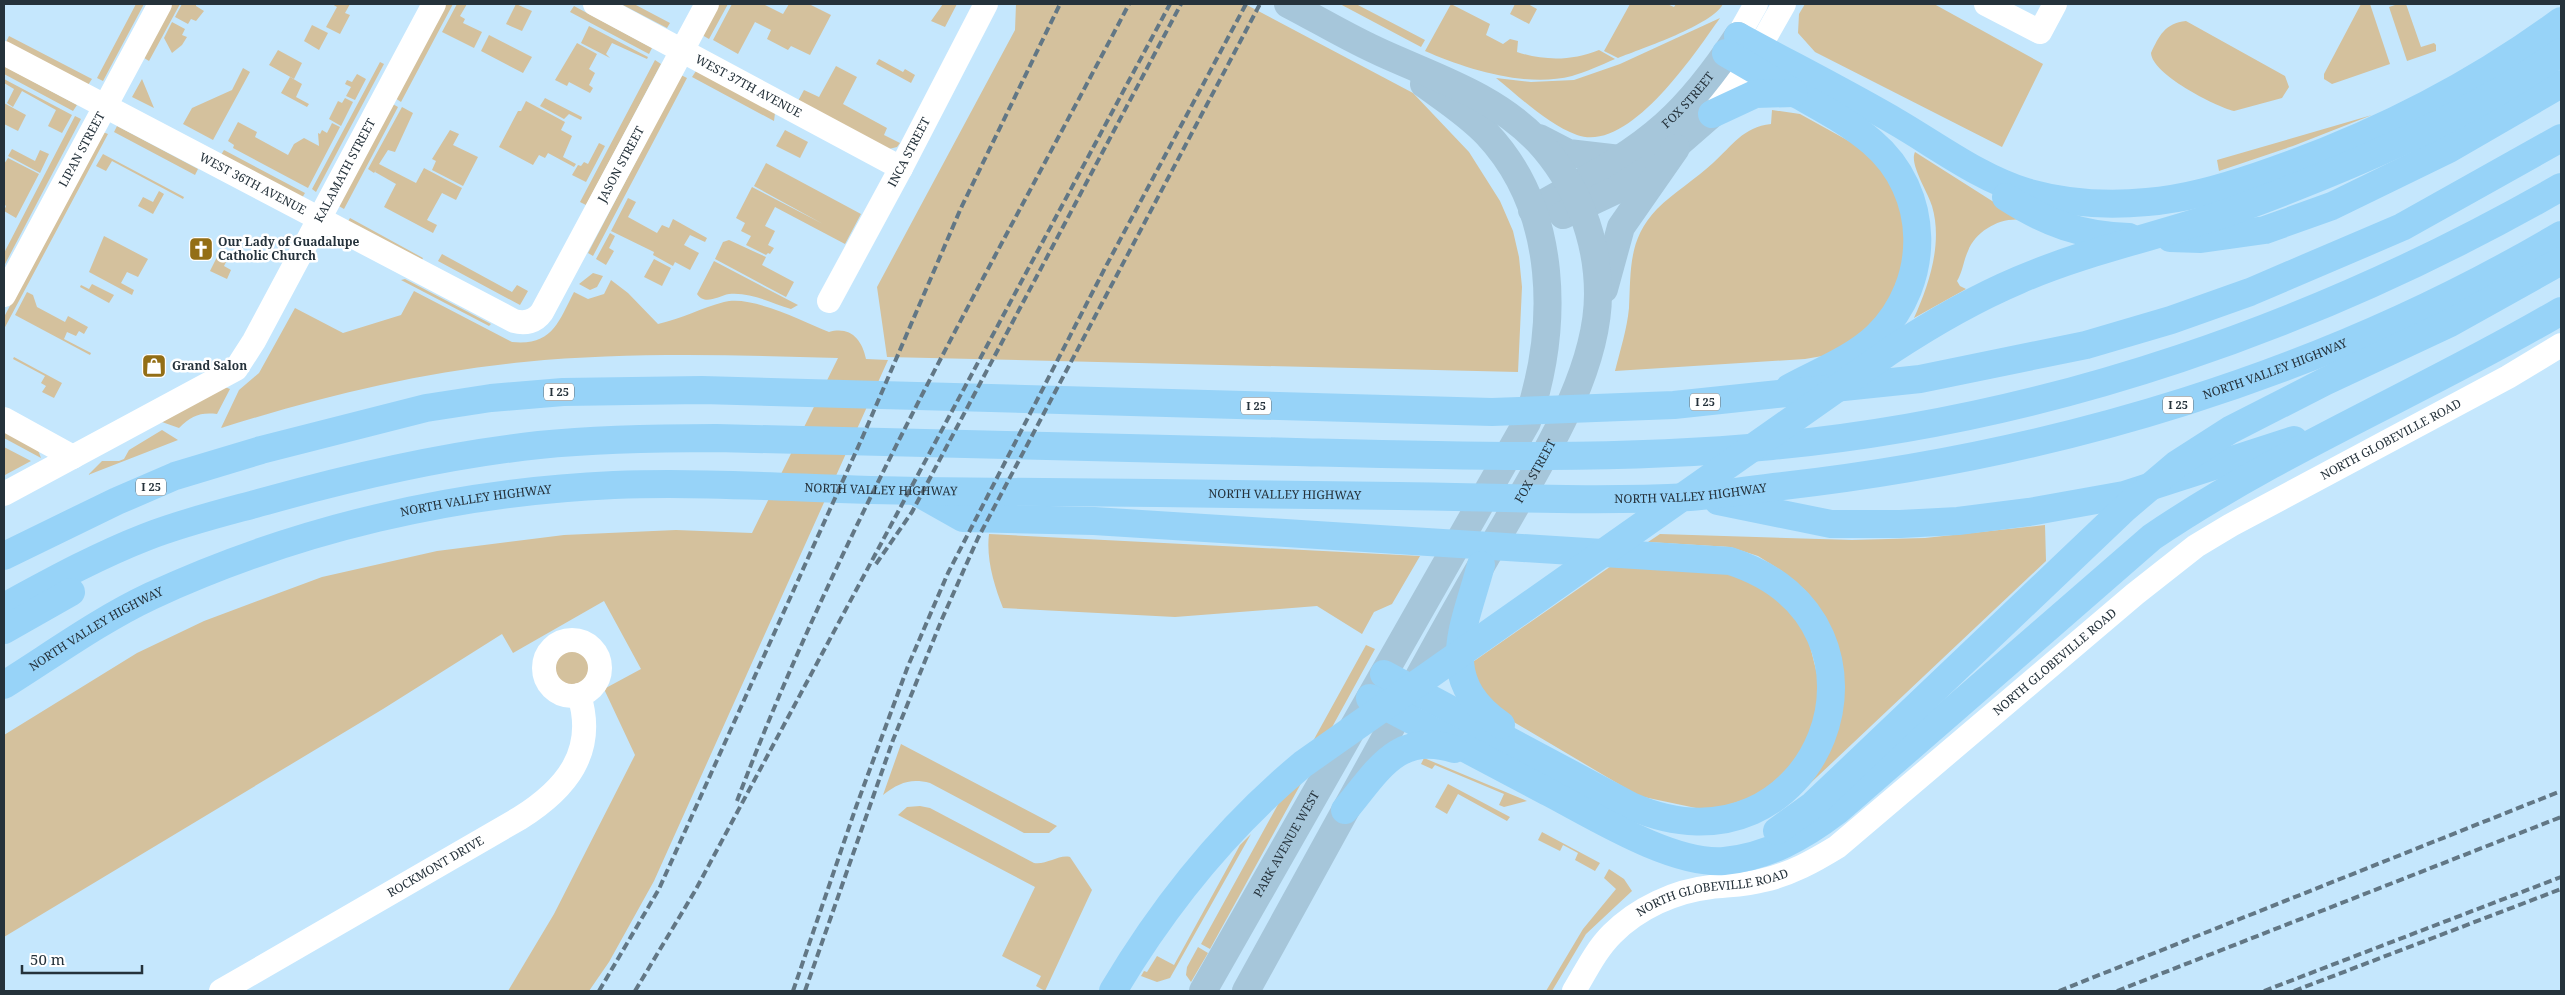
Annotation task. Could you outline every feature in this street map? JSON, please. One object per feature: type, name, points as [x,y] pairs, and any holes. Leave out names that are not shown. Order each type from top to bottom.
[{"type":"highway","points":[[1743,51],[1895,121],[1984,174],[2023,191],[2070,201],[2097,204],[2150,202],[2185,196],[2245,180],[2352,139],[2470,80],[2561,22]]},
{"type":"highway","points":[[1743,51],[1794,93],[1854,129],[1886,156],[1906,186],[1913,204],[1918,246],[1909,289],[1899,308],[1876,337],[1847,358],[1782,393]]},
{"type":"highway","points":[[1113,991],[1156,923],[1185,885],[1251,811],[1303,764],[1890,351],[1950,313],[2019,280],[2234,210],[2349,165],[2486,98],[2561,52]]},
{"type":"highway","points":[[1895,121],[2018,205],[2051,222],[2099,236],[2201,239],[2265,230],[2332,206],[2449,149],[2561,84]]},
{"type":"highway","points":[[1712,114],[1755,94],[1794,93]]},
{"type":"highway","name":"I 25","points":[[4,556],[117,501],[175,476],[261,450],[426,408],[491,398],[622,389],[1492,412],[1674,405],[1920,379],[2086,346],[2172,320],[2250,292],[2402,227],[2561,138]]},
{"type":"highway","points":[[4,607],[46,584],[147,537],[342,480],[426,462],[521,447],[650,438],[794,439],[1415,455],[1604,456],[1774,446],[1852,436],[1965,415],[2092,384],[2175,360],[2262,330],[2350,294],[2479,233],[2561,187]]},
{"type":"highway","name":"NORTH VALLEY HIGHWAY","points":[[4,686],[99,624],[146,598],[242,558],[335,529],[432,506],[556,489],[674,483],[914,491],[1025,490],[1583,498],[1694,496],[1871,475],[1954,460],[2112,424],[2201,398],[2272,374],[2422,309],[2513,264],[2561,235]]},
{"type":"highway","points":[[1632,835],[1660,844],[1691,848],[1716,848],[1756,840],[1794,820],[2124,509],[2177,464],[2224,433],[2450,323],[2561,261]]},
{"type":"highway","points":[[1370,698],[1481,758],[1663,849],[1686,856],[1722,861],[1762,854],[1798,837],[1837,811],[2152,537],[2194,508],[2351,422],[2524,333],[2561,311]]},
{"type":"highway","points":[[1694,496],[1831,524],[1933,523],[2029,512],[2124,495],[2351,422]]},
{"type":"highway","points":[[914,491],[963,518],[1094,521],[1712,558],[1748,566],[1767,575],[1798,602],[1823,640],[1830,669],[1831,706],[1818,748],[1791,785],[1770,802],[1746,814],[1721,821],[1693,823],[1666,819],[1630,806],[1384,674]]},
{"type":"highway","points":[[4,630],[54,601],[238,509]]},
{"type":"highway","points":[[1481,565],[1459,656],[1462,681],[1476,704],[1486,714],[1585,782]]},
{"type":"highway","points":[[1345,810],[1381,766],[1395,753],[1406,748],[1429,743],[1481,758]]},
{"type":"main road","points":[[1288,4],[1378,52],[1470,91],[1496,107],[1524,129],[1546,151],[1576,198]]},
{"type":"main road","name":"FOX STREET","points":[[1576,198],[1620,159],[1658,131],[1743,51]]},
{"type":"main road","points":[[1370,698],[1528,422],[1537,394],[1548,326],[1547,276],[1536,218],[1510,166],[1488,135],[1472,118],[1378,52]]},
{"type":"main road","name":"FOX STREET","points":[[1536,218],[1576,198],[1631,182],[1676,148],[1712,114]]},
{"type":"main road","points":[[1524,129],[1568,153],[1620,159]]},
{"type":"main road","points":[[1591,343],[1621,227],[1676,148]]},
{"type":"main road","name":"FOX STREET","points":[[1398,713],[1550,446],[1582,374],[1591,343],[1598,296],[1590,232],[1576,198]]},
{"type":"main road","name":"PARK AVENUE WEST","points":[[1203,991],[1370,698]]},
{"type":"main road","points":[[1246,991],[1398,713]]},
{"type":"street","name":"LIPAN STREET","points":[[4,295],[160,4]]},
{"type":"street","name":"KALAMATH STREET","points":[[4,494],[236,369],[254,341],[434,4]]},
{"type":"street","name":"WEST 37TH AVENUE","points":[[595,4],[901,168]]},
{"type":"street","name":"JASON STREET","points":[[530,322],[542,312],[707,4]]},
{"type":"street","name":"INCA STREET","points":[[829,301],[986,4]]},
{"type":"street","name":"FOX STREET","points":[[1712,114],[1743,51],[1756,4]]},
{"type":"street","name":"FOX STREET","points":[[1743,51],[1784,4]]},
{"type":"street","points":[[1986,4],[2040,32],[2055,4]]},
{"type":"street","name":"WEST 36TH AVENUE","points":[[4,53],[514,321],[530,322]]},
{"type":"street","name":"NORTH GLOBEVILLE ROAD","points":[[1574,991],[1603,944],[1628,920],[1650,906],[1692,890],[1745,884],[1777,877],[1808,864],[1837,847],[2135,594],[2196,546],[2230,525],[2508,377],[2561,345]]},
{"type":"street","points":[[4,419],[73,457]]},
{"type":"street","name":"ROCKMONT DRIVE","points":[[221,991],[520,818],[544,801],[564,783],[576,765],[582,746],[584,716],[579,695]]},
{"type":"shaded area","points":[[136,4],[144,4],[103,81],[97,78]]},
{"type":"shaded area","points":[[169,4],[180,4],[149,61],[141,56]]},
{"type":"shaded area","points":[[182,4],[196,4],[196,6],[204,11],[196,21],[191,19],[188,24],[175,17]]},
{"type":"shaded area","points":[[332,4],[350,4],[345,13],[350,15],[340,34],[326,27],[337,7]]},
{"type":"shaded area","points":[[444,4],[453,4],[401,102],[395,98]]},
{"type":"shaded area","points":[[457,4],[467,4],[460,16],[465,19],[463,23],[482,32],[474,48],[442,32]]},
{"type":"shaded area","points":[[516,4],[532,11],[522,31],[506,24]]},
{"type":"shaded area","points":[[621,4],[634,4],[670,23],[667,28]]},
{"type":"shaded area","points":[[718,4],[728,4],[709,39],[702,35]]},
{"type":"shaded area","points":[[732,4],[763,4],[783,14],[789,4],[809,4],[831,15],[810,55],[791,46],[788,50],[767,39],[771,30],[755,22],[738,54],[713,40]]},
{"type":"shaded area","points":[[943,4],[957,4],[945,27],[931,21]]},
{"type":"shaded area","points":[[1016,4],[1245,4],[1413,93],[1469,152],[1500,201],[1513,231],[1519,257],[1522,287],[1518,372],[887,357],[877,287],[1015,30]]},
{"type":"shaded area","points":[[1340,4],[1356,4],[1425,40],[1421,47]]},
{"type":"shaded area","points":[[1451,4],[1490,24],[1486,35],[1503,44],[1510,39],[1518,41],[1517,52],[1537,57],[1568,58],[1599,50],[1615,59],[1572,76],[1535,80],[1497,75],[1441,58],[1425,51]]},
{"type":"shaded area","points":[[1515,4],[1528,4],[1537,9],[1529,24],[1510,14]]},
{"type":"shaded area","points":[[1630,4],[1667,4],[1674,7],[1676,4],[1723,4],[1716,12],[1692,28],[1618,58],[1604,51]]},
{"type":"shaded area","points":[[1805,4],[1934,4],[2043,64],[2002,147],[1815,52],[1798,33],[1799,14]]},
{"type":"shaded area","points":[[2361,4],[2370,4],[2390,64],[2332,84],[2324,79],[2324,74]]},
{"type":"shaded area","points":[[2406,4],[2421,47],[2434,43],[2436,51],[2407,61],[2389,7]]},
{"type":"shaded area","points":[[574,6],[652,48],[649,54],[570,12]]},
{"type":"shaded area","points":[[1720,18],[1659,97],[1639,116],[1618,130],[1597,137],[1577,135],[1555,124],[1496,78],[1531,82],[1574,80],[1620,64]]},
{"type":"shaded area","points":[[2186,21],[2285,76],[2289,87],[2282,98],[2234,111],[2199,96],[2172,79],[2154,61],[2151,53],[2164,31],[2173,24]]},
{"type":"shaded area","points":[[172,22],[185,29],[182,35],[187,37],[182,45],[172,53],[164,38]]},
{"type":"shaded area","points":[[312,25],[328,33],[319,50],[304,41]]},
{"type":"shaded area","points":[[589,26],[648,57],[647,59],[612,43],[606,54],[610,58],[581,43]]},
{"type":"shaded area","points":[[489,35],[532,57],[523,73],[481,51]]},
{"type":"shaded area","points":[[9,36],[92,79],[88,85],[6,42]]},
{"type":"shaded area","points":[[577,43],[597,54],[589,69],[595,73],[589,85],[593,88],[590,93],[569,82],[567,86],[555,80]]},
{"type":"shaded area","points":[[278,50],[302,63],[294,79],[269,65]]},
{"type":"shaded area","points":[[879,59],[903,72],[905,69],[915,75],[911,83],[876,64]]},
{"type":"shaded area","points":[[655,60],[661,64],[586,205],[580,202]]},
{"type":"shaded area","points":[[380,62],[384,64],[316,192],[312,189]]},
{"type":"shaded area","points":[[4,66],[77,105],[73,111],[4,74]]},
{"type":"shaded area","points":[[836,66],[857,77],[843,104],[887,128],[884,135],[900,143],[897,147],[889,149],[798,101],[804,90],[819,97]]},
{"type":"shaded area","points":[[243,68],[250,72],[213,140],[183,124],[192,108],[232,90]]},
{"type":"shaded area","points":[[696,71],[775,113],[774,121],[692,77]]},
{"type":"shaded area","points":[[357,74],[366,79],[355,100],[346,96],[351,87],[345,84],[347,80],[352,82]]},
{"type":"shaded area","points":[[681,75],[687,78],[593,256],[588,253]]},
{"type":"shaded area","points":[[290,77],[302,84],[296,97],[309,104],[307,107],[281,93]]},
{"type":"shaded area","points":[[4,79],[72,115],[62,133],[48,126],[56,110],[22,91],[13,107],[7,103],[14,89],[4,83]]},
{"type":"shaded area","points":[[142,79],[154,108],[132,97]]},
{"type":"shaded area","points":[[345,98],[353,102],[341,126],[329,119],[338,101],[342,103]]},
{"type":"shaded area","points":[[545,98],[582,117],[581,120],[569,114],[564,119],[540,106]]},
{"type":"shaded area","points":[[526,101],[565,122],[561,130],[572,136],[563,157],[576,164],[574,167],[548,153],[545,158],[539,155],[533,165],[499,147],[518,111],[521,111]]},
{"type":"shaded area","points":[[4,103],[26,115],[18,131],[4,124]]},
{"type":"shaded area","points":[[391,103],[398,107],[344,209],[337,205]]},
{"type":"shaded area","points":[[402,107],[413,113],[395,152],[388,150],[379,164],[416,183],[424,168],[462,188],[456,200],[442,193],[427,220],[437,225],[433,233],[384,207],[396,184],[375,172],[377,169],[374,173],[368,169]]},
{"type":"shaded area","points":[[1772,110],[1800,114],[1856,145],[1881,163],[1902,202],[1907,257],[1884,312],[1853,342],[1834,354],[1805,359],[1615,371],[1628,316],[1633,256],[1636,243],[1648,220],[1657,209],[1706,169],[1745,133],[1771,124]]},
{"type":"shaded area","points":[[2372,115],[2293,146],[2219,171],[2217,160]]},
{"type":"shaded area","points":[[75,116],[81,119],[4,266],[4,253]]},
{"type":"shaded area","points":[[238,122],[257,132],[255,137],[288,155],[294,144],[304,138],[319,146],[318,133],[320,134],[322,130],[327,133],[332,123],[340,127],[308,188],[233,148],[234,145],[228,141]]},
{"type":"shaded area","points":[[117,126],[198,169],[195,175],[114,132]]},
{"type":"shaded area","points":[[450,130],[459,134],[453,145],[478,157],[463,186],[432,170],[436,161],[432,159]]},
{"type":"shaded area","points":[[785,130],[808,142],[800,158],[776,146]]},
{"type":"shaded area","points":[[103,132],[108,134],[4,329],[4,317]]},
{"type":"shaded area","points":[[599,143],[605,146],[586,182],[572,175],[578,165],[581,166],[584,162],[588,164]]},
{"type":"shaded area","points":[[12,149],[35,161],[40,150],[49,154],[40,173],[8,156]]},
{"type":"shaded area","points":[[224,150],[305,193],[302,198],[221,155]]},
{"type":"shaded area","points":[[1915,152],[2022,220],[1997,223],[1977,237],[1966,255],[1957,281],[1960,286],[1966,289],[1914,318],[1925,292],[1933,264],[1936,234],[1932,206],[1915,164]]},
{"type":"shaded area","points":[[103,154],[184,197],[183,199],[112,161],[106,171],[96,166]]},
{"type":"shaded area","points":[[8,158],[39,174],[16,218],[4,211],[6,206],[4,204],[4,164]]},
{"type":"shaded area","points":[[766,163],[861,214],[845,244],[775,207],[765,226],[775,231],[768,245],[774,248],[770,254],[766,255],[746,245],[751,236],[741,231],[745,223],[736,218],[752,187],[823,224],[754,186]]},
{"type":"shaded area","points":[[159,191],[164,194],[153,214],[138,206],[143,197],[153,202]]},
{"type":"shaded area","points":[[628,198],[636,202],[628,217],[657,233],[662,225],[669,228],[673,219],[707,238],[705,242],[690,235],[684,245],[699,253],[690,270],[675,262],[673,266],[653,255],[654,252],[611,231]]},
{"type":"shaded area","points":[[350,218],[423,258],[421,262],[347,223]]},
{"type":"shaded area","points":[[610,233],[615,236],[609,248],[614,251],[606,265],[596,259]]},
{"type":"shaded area","points":[[104,236],[148,259],[138,277],[127,272],[121,283],[134,290],[132,295],[89,272]]},
{"type":"shaded area","points":[[729,240],[766,257],[762,265],[794,282],[786,297],[715,259],[723,242]]},
{"type":"shaded area","points":[[442,254],[512,292],[517,285],[528,291],[520,305],[438,261]]},
{"type":"shaded area","points":[[218,255],[227,260],[224,266],[231,270],[227,279],[210,271]]},
{"type":"shaded area","points":[[654,259],[671,268],[662,286],[644,277]]},
{"type":"shaded area","points":[[714,261],[798,305],[791,309],[753,296],[737,294],[729,294],[708,300],[700,298],[697,294]]},
{"type":"shaded area","points":[[593,273],[603,276],[597,287],[590,290],[579,284]]},
{"type":"shaded area","points":[[405,279],[491,324],[489,326],[401,280]]},
{"type":"shaded area","points":[[611,280],[628,293],[658,324],[724,302],[748,302],[777,310],[829,332],[843,331],[849,333],[858,340],[866,359],[888,360],[654,881],[609,962],[589,991],[508,991],[554,914],[635,755],[604,689],[641,669],[604,601],[513,653],[502,634],[383,709],[4,937],[4,735],[137,653],[204,621],[322,577],[437,551],[564,535],[676,530],[752,533],[838,358],[720,355],[641,356],[563,359],[485,366],[371,387],[295,406],[221,428],[239,390],[259,373],[295,308],[343,333],[401,315],[414,291],[512,342],[525,342],[545,336],[552,330],[574,292],[588,299],[604,294]]},
{"type":"shaded area","points":[[92,284],[114,295],[109,303],[80,287],[81,285],[89,289]]},
{"type":"shaded area","points":[[27,292],[33,295],[37,307],[65,322],[68,316],[88,327],[84,334],[79,331],[76,336],[67,332],[64,339],[91,353],[90,355],[15,315]]},
{"type":"shaded area","points":[[14,357],[62,383],[54,398],[42,392],[46,386],[41,383],[45,376],[13,359]]},
{"type":"shaded area","points":[[225,387],[230,389],[217,414],[196,416],[179,428],[162,422]]},
{"type":"shaded area","points":[[162,430],[178,440],[88,475],[102,461],[119,461],[124,459],[129,450]]},
{"type":"shaded area","points":[[4,431],[38,450],[41,458],[4,438]]},
{"type":"shaded area","points":[[4,447],[31,461],[5,475]]},
{"type":"shaded area","points":[[2045,525],[2046,561],[1800,793],[1823,762],[1835,734],[1836,646],[1824,616],[1805,590],[1782,571],[1758,556],[1730,547],[1648,542],[1660,534],[1852,540],[1925,538]]},
{"type":"shaded area","points":[[989,534],[1420,556],[1392,604],[1374,612],[1362,634],[1317,606],[1175,617],[1003,608],[991,572]]},
{"type":"shaded area","points":[[1617,562],[1722,570],[1776,595],[1807,634],[1820,686],[1812,733],[1790,766],[1761,794],[1710,811],[1639,796],[1507,718],[1486,703],[1467,666]]},
{"type":"shaded area","points":[[1366,645],[1375,649],[1210,949],[1201,944]]},
{"type":"shaded area","points":[[571,650],[578,651],[584,655],[588,661],[588,675],[584,681],[578,685],[571,686],[564,685],[558,681],[554,675],[553,668],[554,661],[558,655],[564,651]]},
{"type":"shaded area","points":[[901,744],[1057,826],[1049,833],[1024,833],[930,783],[911,781],[894,787],[883,795]]},
{"type":"shaded area","points":[[1424,758],[1527,801],[1504,807],[1499,805],[1504,794],[1435,765],[1432,769],[1421,764]]},
{"type":"shaded area","points":[[1448,784],[1510,817],[1507,821],[1458,794],[1447,814],[1435,807]]},
{"type":"shaded area","points":[[920,806],[930,808],[1034,863],[1066,856],[1070,857],[1092,890],[1045,991],[1036,986],[1041,976],[1002,956],[1035,887],[898,815],[907,807]]},
{"type":"shaded area","points":[[1542,832],[1600,863],[1595,871],[1575,860],[1578,853],[1563,845],[1560,851],[1538,840]]},
{"type":"shaded area","points":[[1251,834],[1170,978],[1157,982],[1141,976],[1144,971],[1147,972],[1157,956],[1174,965],[1240,845]]},
{"type":"shaded area","points":[[1609,869],[1624,879],[1632,891],[1586,934],[1552,991],[1546,991],[1583,929],[1616,889],[1604,878]]},
{"type":"shaded area","points":[[1198,947],[1208,953],[1191,982],[1186,975],[1187,967]]},
{"type":"railway","points":[[599,991],[659,889],[863,436],[961,208],[1060,4]]},
{"type":"railway","points":[[737,801],[778,698],[823,596],[871,496],[972,298],[1129,4]]},
{"type":"railway","points":[[635,991],[695,891],[1170,4]]},
{"type":"railway","points":[[876,564],[912,512],[1181,4]]},
{"type":"railway","points":[[793,991],[856,807],[908,666],[948,573],[1105,268],[1246,4]]},
{"type":"railway","points":[[805,991],[893,740],[942,619],[978,538],[1260,4]]},
{"type":"railway","points":[[2059,991],[2561,791]]},
{"type":"railway","points":[[2117,991],[2561,817]]},
{"type":"railway","points":[[2264,991],[2561,877]]},
{"type":"railway","points":[[2294,991],[2561,889]]},
{"type":"place","name":"Our Lady of Guadalupe Catholic Church","points":[[201,249]]},
{"type":"place","name":"Grand Salon","points":[[154,366]]}]
